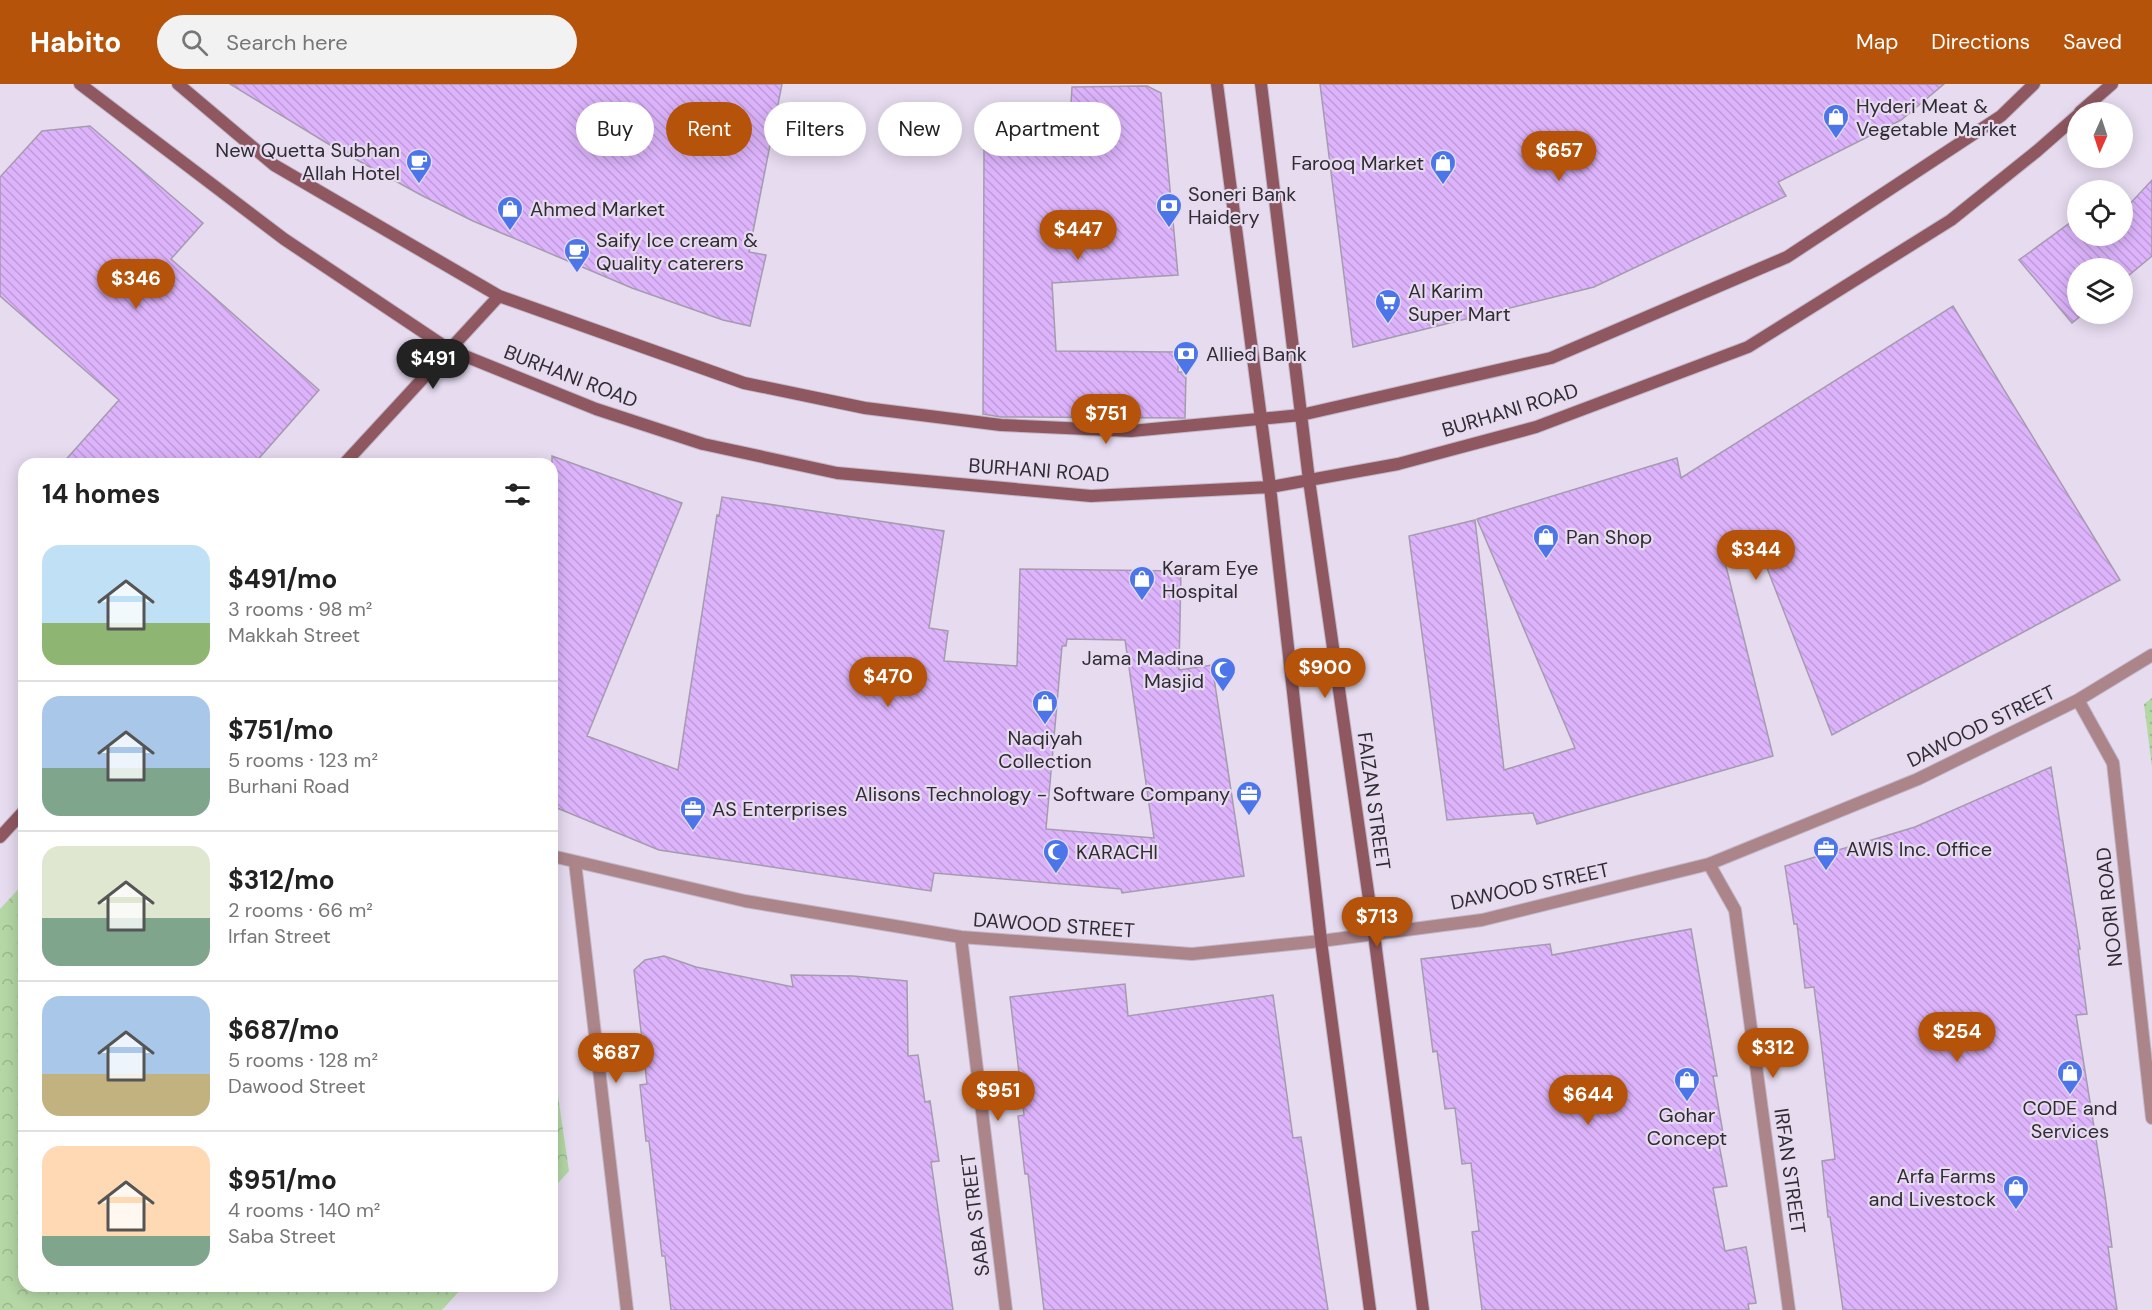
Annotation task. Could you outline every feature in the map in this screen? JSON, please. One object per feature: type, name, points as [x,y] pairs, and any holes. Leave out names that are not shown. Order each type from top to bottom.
[{"type":"street","name":"BURHANI ROAD","points":[[80,84],[284,239],[450,350],[596,409],[703,444],[837,473],[1091,496],[1270,487],[1398,464],[1536,427],[1748,346],[1951,220],[2067,125]]},
{"type":"street","name":"BURHANI ROAD","points":[[178,84],[274,165],[500,296],[744,383],[865,408],[1001,425],[1131,431],[1301,415],[1551,358],[1787,257],[2001,116],[2034,84]]},
{"type":"street","points":[[1217,84],[1262,420],[1321,941],[1370,1310]]},
{"type":"street","name":"FAIZAN STREET","points":[[1261,84],[1309,480],[1374,934],[1423,1310]]},
{"type":"street","name":"BURHANI ROAD","points":[[2092,102],[2112,84]]},
{"type":"street","points":[[350,458],[500,296]]},
{"type":"street","name":"DAWOOD STREET","points":[[558,857],[745,901],[961,937],[1192,954],[1321,941],[1482,920],[1709,864],[1918,779],[2078,700],[2152,655]]},
{"type":"street","name":"NOORI ROAD","points":[[2078,700],[2113,763],[2152,1118]]},
{"type":"street","points":[[0,837],[18,818]]},
{"type":"street","points":[[575,862],[627,1310]]},
{"type":"street","name":"IRFAN STREET","points":[[1709,864],[1735,910],[1789,1310]]},
{"type":"street","name":"SABA STREET","points":[[961,937],[1006,1310]]},
{"type":"green space","points":[[2152,698],[2152,767],[2144,704]]},
{"type":"green space","points":[[18,890],[18,1292],[458,1292],[442,1310],[0,1310],[0,909]]},
{"type":"green space","points":[[558,1096],[569,1171],[558,1183]]},
{"type":"building","points":[[230,84],[782,84],[778,102],[764,102],[764,156],[768,156],[749,252],[766,255],[750,326],[723,320],[632,288],[473,221],[330,145]]},
{"type":"building","points":[[1320,84],[1944,84],[1901,120],[1778,182],[1786,196],[1594,287],[1353,347]]},
{"type":"building","points":[[1147,86],[1161,93],[1178,275],[1052,283],[1056,351],[1178,352],[1178,372],[1186,372],[1185,418],[1001,417],[983,414],[984,156],[1121,156],[1121,102],[1071,102],[1072,87]]},
{"type":"building","points":[[90,126],[203,223],[171,259],[319,390],[259,458],[67,458],[119,400],[0,296],[0,177],[42,131]]},
{"type":"building","points":[[2152,180],[2152,256],[2133,272],[2133,258],[2067,258],[2067,317],[2019,260],[2067,225],[2067,246],[2133,246],[2133,201]]},
{"type":"building","points":[[1953,306],[2120,580],[1832,735],[1753,532],[1720,542],[1773,756],[1537,824],[1533,813],[1447,820],[1409,536],[1475,520],[1504,770],[1575,748],[1477,519],[1677,458],[1681,478]]},
{"type":"building","points":[[558,458],[682,503],[587,736],[678,770],[717,515],[719,516],[722,497],[944,531],[929,628],[948,631],[944,661],[1017,666],[1020,569],[1181,571],[1179,670],[1212,665],[1244,876],[1122,893],[1121,889],[934,873],[931,891],[659,850],[558,808]],"holes":[[[1067,639],[1125,640],[1154,838],[1046,829],[1062,646],[1066,646]]]},
{"type":"building","points":[[2051,767],[2080,949],[2078,949],[2087,1014],[2076,1015],[2105,1195],[2112,1247],[2108,1247],[2117,1310],[1843,1310],[1830,1217],[1828,1217],[1822,1161],[1835,1159],[1814,987],[1805,988],[1797,924],[1794,924],[1785,866],[1915,827]]},
{"type":"building","points":[[1691,929],[1717,1076],[1713,1076],[1723,1133],[1717,1134],[1727,1186],[1713,1188],[1725,1251],[1746,1247],[1756,1303],[1748,1304],[1749,1310],[1482,1310],[1472,1232],[1479,1231],[1471,1163],[1462,1164],[1455,1108],[1445,1109],[1437,1051],[1433,1052],[1421,959],[1550,944],[1552,955]]},
{"type":"building","points":[[664,956],[696,967],[793,987],[791,975],[853,976],[907,981],[908,1056],[918,1055],[925,1102],[930,1101],[939,1161],[931,1162],[953,1310],[671,1310],[665,1256],[662,1256],[649,1141],[646,1141],[640,1085],[647,1084],[634,970],[645,960]]},
{"type":"building","points":[[1125,984],[1128,1016],[1273,995],[1293,1138],[1301,1137],[1328,1310],[1044,1310],[1028,1174],[1025,1174],[1018,1116],[1024,1115],[1010,997]]},
{"type":"place","name":"Hyderi Meat & Vegetable Market","points":[[1836,140]]},
{"type":"place","name":"New Quetta Subhan Allah Hotel","points":[[419,185]]},
{"type":"place","name":"Farooq Market","points":[[1443,186]]},
{"type":"place","name":"Soneri Bank Haidery","points":[[1169,229]]},
{"type":"place","name":"Ahmed Market","points":[[510,232]]},
{"type":"place","name":"Saify Ice cream & Quality caterers","points":[[577,274]]},
{"type":"place","name":"Al Karim Super Mart","points":[[1388,325]]},
{"type":"place","name":"Allied Bank","points":[[1186,377]]},
{"type":"place","name":"Pan Shop","points":[[1546,560]]},
{"type":"place","name":"Karam Eye Hospital","points":[[1142,602]]},
{"type":"place","name":"Jama Madina Masjid","points":[[1223,693]]},
{"type":"place","name":"Naqiyah Collection","points":[[1045,726]]},
{"type":"place","name":"Alisons Technology - Software Company","points":[[1249,817]]},
{"type":"place","name":"AS Enterprises","points":[[693,832]]},
{"type":"place","name":"AWIS Inc. Office","points":[[1826,872]]},
{"type":"place","name":"KARACHI","points":[[1056,875]]},
{"type":"place","name":"CODE and Services","points":[[2070,1096]]},
{"type":"place","name":"Gohar Concept","points":[[1687,1103]]},
{"type":"place","name":"Arfa Farms and Livestock","points":[[2016,1211]]}]
